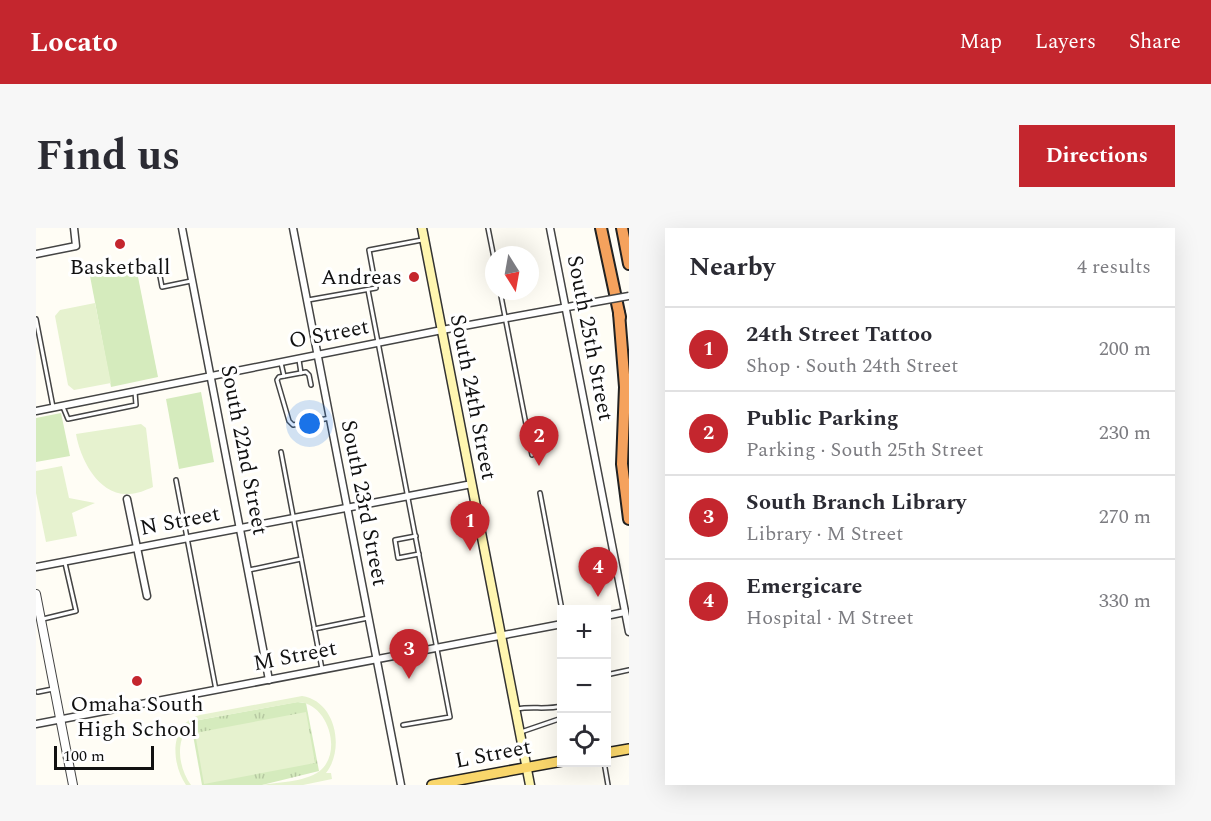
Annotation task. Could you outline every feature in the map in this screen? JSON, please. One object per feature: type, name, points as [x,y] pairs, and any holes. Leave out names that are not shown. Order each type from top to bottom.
[{"type":"highway","points":[[602,228],[629,358]]},
{"type":"highway","points":[[622,228],[629,264]]},
{"type":"highway","points":[[619,313],[625,387],[621,464],[629,519]]},
{"type":"main road","name":"South 24th Street","points":[[422,228],[530,785]]},
{"type":"main road","points":[[611,752],[629,749]]},
{"type":"main road","name":"L Street","points":[[432,785],[463,782],[557,762]]},
{"type":"street","points":[[36,254],[76,246],[74,228]]},
{"type":"street","name":"South 22nd Street","points":[[182,228],[269,680]]},
{"type":"street","name":"South 23rd Street","points":[[293,228],[401,785]]},
{"type":"street","name":"South 25th Street","points":[[550,228],[629,632]]},
{"type":"street","name":"O Street","points":[[36,411],[378,342],[629,296]]},
{"type":"street","name":"N Street","points":[[36,567],[472,484]]},
{"type":"street","points":[[127,499],[147,596]]},
{"type":"street","points":[[36,594],[73,785]]},
{"type":"street","points":[[611,615],[625,612]]},
{"type":"street","name":"M Street","points":[[36,724],[557,625]]},
{"type":"lane","points":[[488,228],[492,246]]},
{"type":"lane","points":[[307,300],[376,288],[369,250],[424,240]]},
{"type":"lane","points":[[159,271],[162,286],[192,281]]},
{"type":"lane","points":[[368,290],[450,717],[402,725]]},
{"type":"lane","points":[[503,300],[532,455]]},
{"type":"lane","points":[[36,319],[53,407]]},
{"type":"lane","points":[[298,358],[301,373]]},
{"type":"lane","points":[[281,362],[284,376]]},
{"type":"lane","points":[[311,385],[309,375],[301,373],[284,376],[277,380],[289,421],[293,424],[330,418]]},
{"type":"lane","points":[[63,405],[68,418],[136,405],[135,391]]},
{"type":"lane","points":[[281,452],[322,669]]},
{"type":"lane","points":[[176,480],[216,690]]},
{"type":"lane","points":[[540,493],[561,605]]},
{"type":"lane","points":[[416,536],[395,540],[398,558],[419,554]]},
{"type":"lane","points":[[249,570],[301,559]]},
{"type":"lane","points":[[41,619],[76,611],[64,561]]},
{"type":"lane","points":[[315,629],[368,618]]},
{"type":"lane","points":[[611,674],[629,670]]},
{"type":"lane","points":[[38,692],[54,688]]},
{"type":"lane","points":[[515,710],[530,707],[543,710],[557,707]]},
{"type":"lane","points":[[519,732],[535,729],[557,719]]},
{"type":"lane","points":[[605,767],[608,785]]},
{"type":"green space","points":[[136,267],[158,377],[111,387],[90,276]]},
{"type":"green space","points":[[95,303],[111,383],[74,390],[68,385],[55,316],[60,310]]},
{"type":"green space","points":[[201,392],[214,462],[179,469],[166,399]]},
{"type":"green space","points":[[61,413],[70,456],[36,462],[36,418]]},
{"type":"green space","points":[[141,424],[146,428],[153,487],[129,494],[108,489],[92,474],[86,464],[76,434]]},
{"type":"green space","points":[[62,466],[69,498],[95,503],[72,513],[77,536],[46,542],[36,493],[36,471]]},
{"type":"green space","points":[[302,696],[314,700],[323,707],[334,727],[335,752],[326,773],[331,773],[332,779],[303,785],[262,785],[310,777],[322,769],[328,760],[331,740],[324,719],[317,710],[299,702],[199,720],[191,725],[181,741],[180,750],[183,769],[191,785],[186,785],[178,766],[176,745],[178,735],[190,720],[200,715]]},
{"type":"green space","points":[[297,702],[306,703],[319,771],[262,785],[202,785],[191,724],[199,720]]},
{"type":"green space","points":[[306,712],[315,763],[204,784],[195,733]]},
{"type":"place","name":"Basketball","points":[[120,244]]},
{"type":"place","name":"Andreas","points":[[414,277]]},
{"type":"place","name":"Public Parking","points":[[539,466]]},
{"type":"place","name":"24th Street Tattoo","points":[[470,551]]},
{"type":"place","name":"Emergicare","points":[[598,597]]},
{"type":"place","name":"South Branch Library","points":[[409,679]]},
{"type":"place","name":"Omaha South High School","points":[[137,681]]}]
